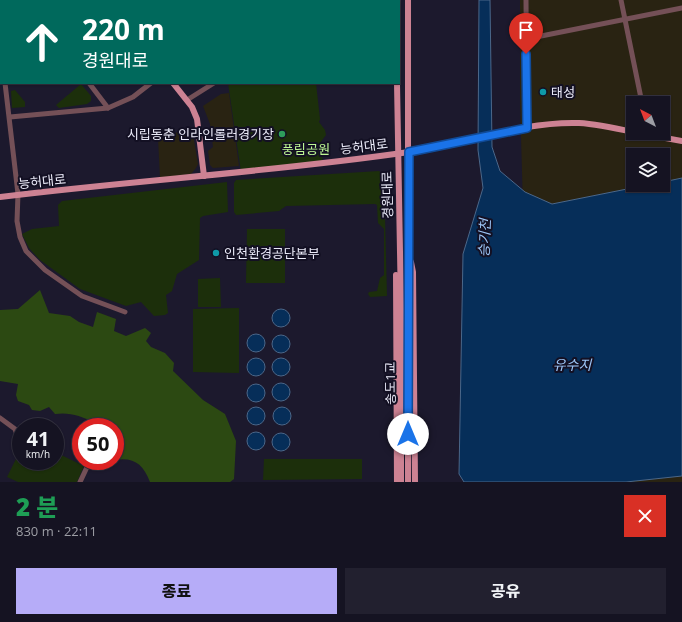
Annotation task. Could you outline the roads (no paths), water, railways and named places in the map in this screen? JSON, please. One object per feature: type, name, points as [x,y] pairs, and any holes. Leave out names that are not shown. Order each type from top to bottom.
[{"type":"main road","name":"경원대로","points":[[408,0],[408,307]]},
{"type":"main road","points":[[174,84],[187,100],[197,119],[204,176]]},
{"type":"main road","name":"경원대로","points":[[396,84],[401,308]]},
{"type":"main road","points":[[397,105],[399,110],[403,113],[406,112],[409,105]]},
{"type":"main road","name":"능허대로","points":[[0,197],[398,154],[527,128],[578,123],[605,126],[626,130]]},
{"type":"main road","points":[[670,139],[682,141]]},
{"type":"main road","points":[[408,247],[413,272],[415,482]]},
{"type":"main road","points":[[397,482],[396,274],[399,248]]},
{"type":"main road","name":"송도1교","points":[[408,307],[408,482]]},
{"type":"main road","name":"송도1교","points":[[401,308],[402,482]]},
{"type":"street","points":[[526,0],[527,128]]},
{"type":"street","points":[[621,0],[641,96]]},
{"type":"street","points":[[526,39],[682,8]]},
{"type":"street","points":[[5,84],[18,194],[17,221],[20,237],[26,251],[45,270],[82,296],[125,312]]},
{"type":"street","points":[[90,84],[108,108]]},
{"type":"street","points":[[10,117],[108,108],[133,97],[150,84]]},
{"type":"street","points":[[187,100],[212,84]]},
{"type":"street","points":[[0,418],[12,427]]},
{"type":"street","points":[[80,482],[86,470]]},
{"type":"water","name":"유수지","points":[[479,0],[490,0],[492,147],[500,171],[525,192],[552,204],[626,189],[626,192],[670,192],[670,181],[682,178],[682,476],[626,482],[464,482],[459,474],[463,254],[483,188],[478,150]]},
{"type":"water","points":[[281,309],[285,310],[289,314],[289,322],[285,326],[281,327],[277,326],[273,322],[272,318],[273,314],[277,310]]},
{"type":"water","points":[[256,334],[260,335],[264,339],[264,347],[260,351],[256,352],[252,351],[248,347],[247,343],[248,339],[252,335]]},
{"type":"water","points":[[281,335],[285,336],[289,340],[289,348],[285,352],[281,353],[277,352],[273,348],[272,344],[273,340],[277,336]]},
{"type":"water","points":[[256,358],[260,359],[264,363],[264,371],[260,375],[256,376],[252,375],[248,371],[247,367],[248,363],[252,359]]},
{"type":"water","points":[[281,358],[285,359],[289,363],[289,371],[285,375],[281,376],[277,375],[273,371],[272,367],[273,363],[277,359]]},
{"type":"water","points":[[281,383],[285,384],[289,388],[289,396],[285,400],[281,401],[277,400],[273,396],[272,392],[273,388],[277,384]]},
{"type":"water","points":[[256,384],[260,385],[264,389],[264,397],[260,401],[256,402],[252,401],[248,397],[247,393],[248,389],[252,385]]},
{"type":"water","points":[[256,407],[260,408],[264,412],[264,420],[260,424],[256,425],[252,424],[248,420],[247,416],[248,412],[252,408]]},
{"type":"water","points":[[282,407],[286,408],[290,412],[290,420],[286,424],[282,425],[278,424],[274,420],[273,416],[274,412],[278,408]]},
{"type":"water","points":[[256,432],[260,433],[264,437],[264,445],[260,449],[256,450],[252,449],[248,445],[247,441],[248,437],[252,433]]},
{"type":"water","points":[[281,433],[285,434],[289,438],[289,446],[285,450],[281,451],[277,450],[273,446],[272,442],[273,438],[277,434]]},
{"type":"place","name":"태성","points":[[543,92]]},
{"type":"place","name":"시립동춘 인라인롤러경기장","points":[[282,134]]},
{"type":"place","name":"인천환경공단본부","points":[[216,253]]},
{"type":"park label","name":"풍림공원","points":[[306,149]]},
{"type":"water label","name":"승기천","points":[[484,238]]}]
